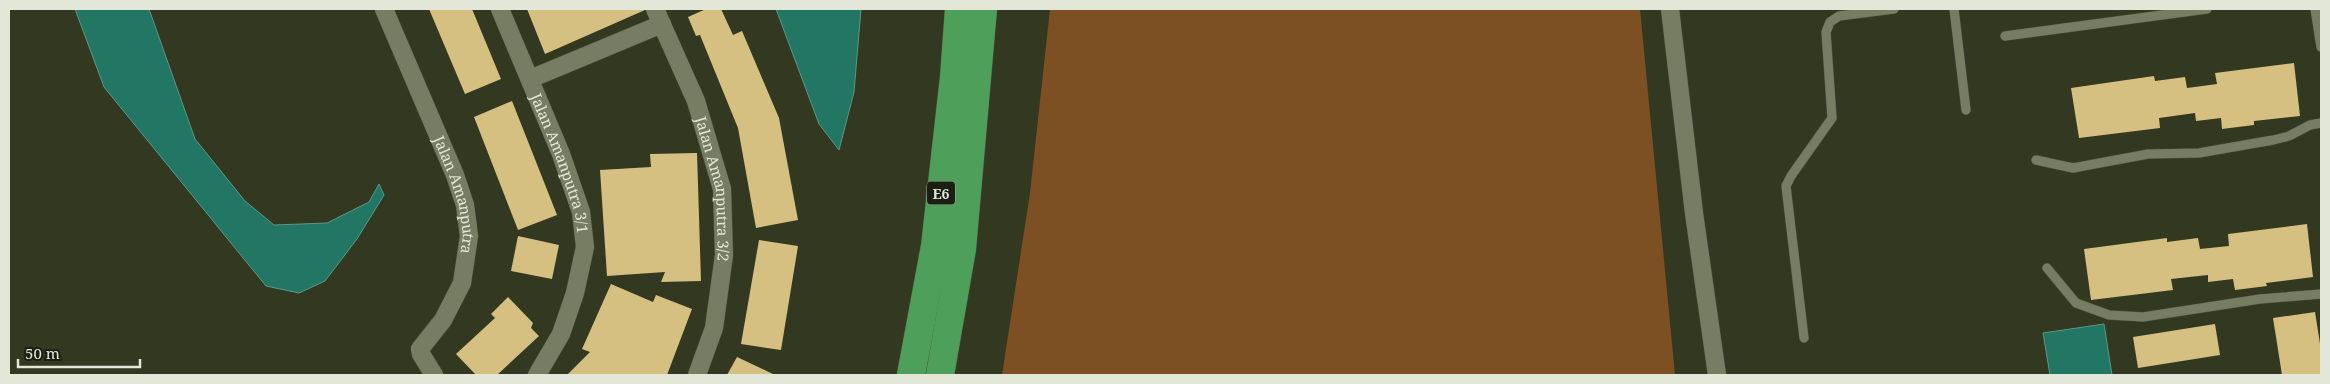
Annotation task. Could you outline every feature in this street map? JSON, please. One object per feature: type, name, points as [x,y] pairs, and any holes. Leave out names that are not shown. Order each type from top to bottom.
[{"type":"highway","name":"E6","points":[[911,375],[936,246],[954,77],[959,9]]},
{"type":"highway","name":"E6","points":[[940,375],[962,249],[983,9]]},
{"type":"street","name":"Jalan Amanputra","points":[[384,9],[455,176],[465,204],[469,236],[462,283],[443,320],[420,349],[434,375]]},
{"type":"street","name":"Jalan Amanputra 3/1","points":[[500,9],[561,154],[581,212],[585,247],[575,293],[561,334],[537,375]]},
{"type":"street","points":[[1670,9],[1694,213],[1717,375]]},
{"type":"street","points":[[530,79],[658,16]]},
{"type":"street","name":"Jalan Amanputra 3/2","points":[[658,16],[696,101],[722,189],[724,255],[714,328],[697,375]]},
{"type":"lane","points":[[1804,338],[1786,186],[1790,176],[1832,118],[1826,32],[1830,22],[1839,16],[1894,9]]},
{"type":"lane","points":[[1954,9],[1966,110]]},
{"type":"lane","points":[[2005,36],[2207,9]]},
{"type":"lane","points":[[2315,9],[2321,47]]},
{"type":"lane","points":[[2036,160],[2073,168],[2148,154],[2199,153],[2290,136],[2310,125],[2321,123]]},
{"type":"lane","points":[[2048,268],[2076,303],[2110,314],[2143,317],[2260,299],[2321,294]]},
{"type":"shaded area","points":[[1050,9],[1640,9],[1675,375],[1002,375],[1030,193]]},
{"type":"water","points":[[75,9],[149,9],[195,139],[245,201],[274,225],[327,223],[369,202],[379,184],[384,195],[357,239],[325,281],[299,293],[266,286],[104,87]]},
{"type":"water","points":[[776,9],[861,9],[854,92],[839,150],[819,124]]},
{"type":"water","points":[[2104,324],[2112,375],[2050,375],[2043,333]]},
{"type":"building","points":[[429,9],[472,9],[501,79],[465,94]]},
{"type":"building","points":[[527,9],[644,9],[645,10],[545,54]]},
{"type":"building","points":[[706,9],[721,9],[733,35],[742,31],[779,118],[798,220],[756,228],[738,128],[700,35],[696,36],[688,17]]},
{"type":"building","points":[[2294,63],[2300,116],[2254,121],[2254,125],[2222,129],[2221,118],[2196,121],[2195,113],[2159,118],[2160,128],[2079,138],[2071,88],[2154,76],[2155,81],[2185,77],[2187,88],[2217,84],[2215,73]]},
{"type":"building","points":[[512,101],[557,215],[518,230],[474,117]]},
{"type":"building","points":[[697,153],[701,281],[661,282],[665,272],[607,276],[600,170],[651,167],[650,154]]},
{"type":"building","points":[[2307,224],[2313,277],[2266,283],[2267,286],[2235,290],[2233,279],[2208,282],[2208,275],[2171,279],[2173,290],[2091,300],[2084,249],[2167,238],[2167,242],[2198,238],[2200,249],[2229,246],[2228,234]]},
{"type":"building","points":[[518,236],[559,245],[552,279],[511,271]]},
{"type":"building","points":[[759,240],[798,246],[781,350],[741,344]]},
{"type":"building","points":[[611,284],[653,302],[656,295],[692,309],[667,375],[567,375],[590,352],[582,349]]},
{"type":"building","points":[[508,297],[533,323],[531,328],[539,336],[497,375],[476,375],[456,354],[495,318],[491,314]]},
{"type":"building","points":[[2315,312],[2321,350],[2321,375],[2282,375],[2273,318]]},
{"type":"building","points":[[2215,324],[2220,355],[2138,368],[2133,337]]},
{"type":"building","points":[[737,357],[775,375],[727,375]]}]
